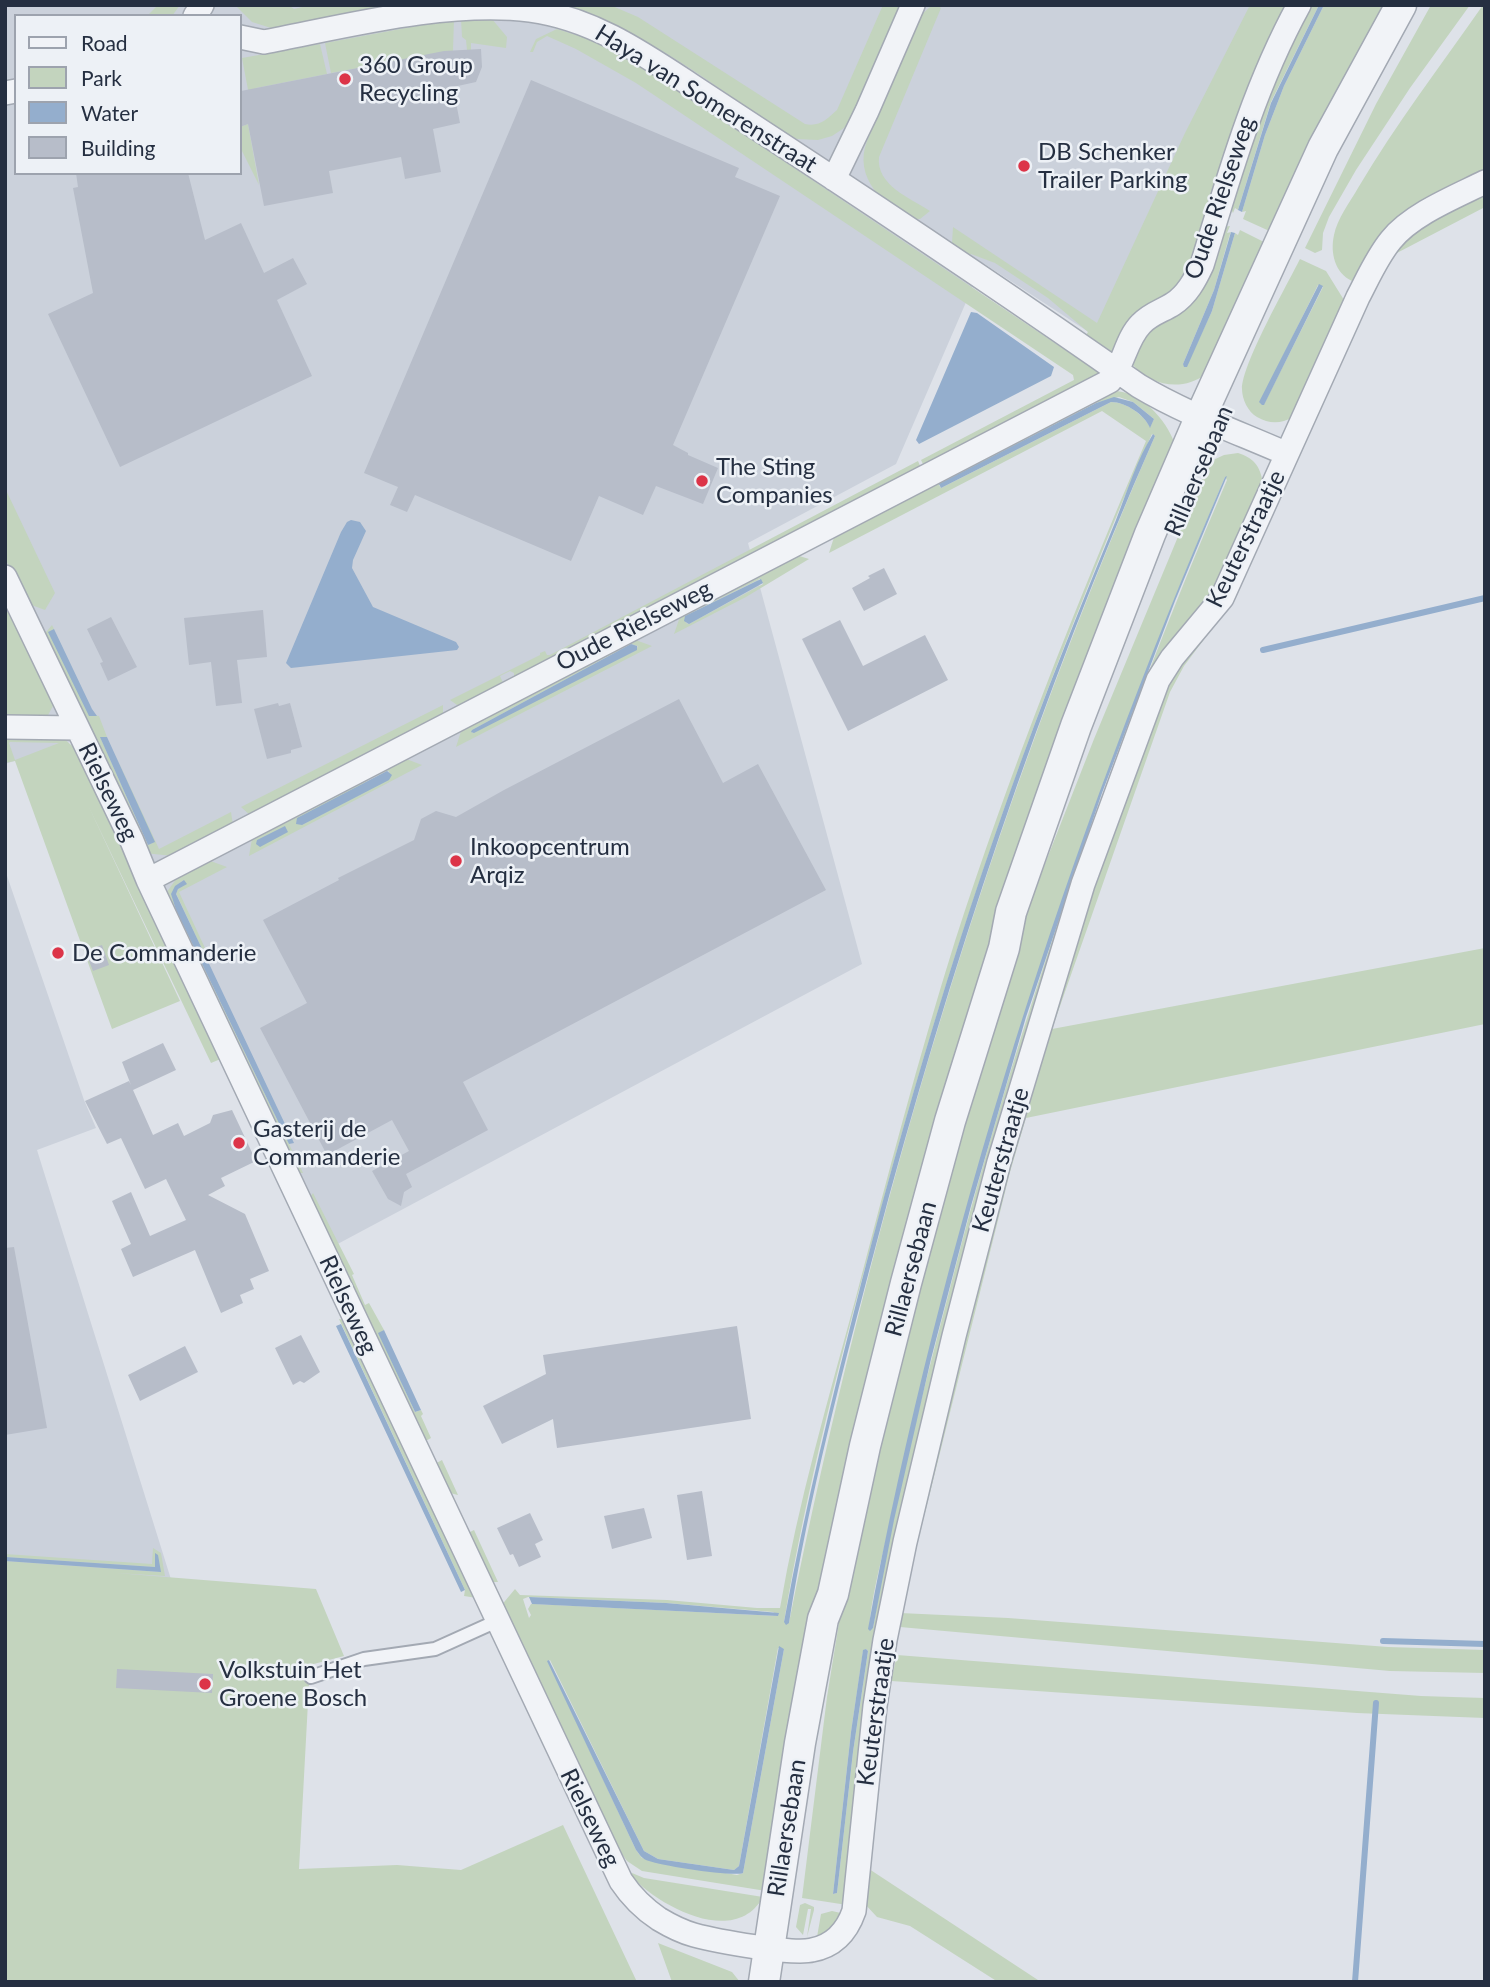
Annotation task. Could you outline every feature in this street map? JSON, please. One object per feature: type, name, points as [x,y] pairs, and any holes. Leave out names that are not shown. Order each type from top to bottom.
[{"type":"street","name":"Haya van Somerenstraat","points":[[242,37],[264,42],[447,8],[493,5],[524,7],[575,21],[625,43],[834,179],[1118,371]]},
{"type":"street","points":[[834,179],[913,5]]},
{"type":"street","name":"Oude Rielseweg","points":[[148,880],[1110,381],[1118,371],[1133,333],[1140,324],[1176,303],[1193,284],[1202,265],[1239,144],[1263,77],[1299,5]]},
{"type":"street","name":"Rillaersebaan","points":[[784,1982],[778,1949],[800,1743],[823,1619],[833,1594],[865,1446],[950,1121],[1004,948],[1021,915],[1209,421],[1323,148],[1401,5]]},
{"type":"street","name":"Rillaersebaan","points":[[1209,421],[1385,63],[1418,5]]},
{"type":"street","name":"Keuterstraatje","points":[[854,1911],[875,1706],[893,1598],[954,1336],[999,1162],[1083,884],[1158,680],[1222,598],[1358,297],[1387,245],[1407,224],[1485,182]]},
{"type":"street","points":[[1118,371],[1162,400],[1209,421]]},
{"type":"street","name":"Keuterstraatje","points":[[1209,421],[1287,453]]},
{"type":"street","name":"Rielseweg","points":[[5,577],[132,841],[610,1861],[632,1897],[658,1918],[691,1935],[778,1949],[811,1951],[836,1939],[846,1930],[854,1911]]},
{"type":"street","points":[[5,727],[76,728]]},
{"type":"street","name":"Rillaersebaan","points":[[764,1982],[778,1949]]},
{"type":"lane","points":[[312,1677],[364,1659],[435,1648],[497,1621]]},
{"type":"shaded area","points":[[5,5],[1270,5],[1107,344],[983,263],[896,464],[748,543],[862,964],[332,1247],[94,734],[5,764]]},
{"type":"shaded area","points":[[5,870],[96,1128],[37,1150],[179,1605],[5,1591]]},
{"type":"green space","points":[[158,5],[180,5],[173,14],[149,14]]},
{"type":"green space","points":[[235,5],[288,5],[294,9],[311,5],[394,5],[271,28],[252,22]]},
{"type":"green space","points":[[560,5],[610,5],[638,17],[810,125],[823,122],[837,110],[883,5],[900,5],[850,121],[832,136],[818,140],[797,139],[784,133],[649,43],[591,15]]},
{"type":"green space","points":[[1250,5],[1289,5],[1194,261],[1185,278],[1114,353],[1086,335],[1088,332],[1048,298],[995,263],[971,254],[969,256],[952,243],[953,227],[1097,323],[1185,133]]},
{"type":"green space","points":[[1309,5],[1319,5],[1271,102],[1238,210],[1235,208],[1233,213],[1229,205],[1264,98]]},
{"type":"green space","points":[[1324,5],[1394,5],[1276,234],[1243,219],[1246,211],[1242,212],[1265,135],[1284,86]]},
{"type":"green space","points":[[1431,5],[1470,5],[1410,88],[1356,170],[1329,217],[1323,233],[1322,250],[1315,253],[1305,248],[1376,104]]},
{"type":"green space","points":[[1483,5],[1485,175],[1360,278],[1352,281],[1341,273],[1333,255],[1338,223],[1388,141]]},
{"type":"green space","points":[[930,7],[941,8],[879,157],[883,175],[889,183],[904,196],[930,211],[920,219],[915,219],[892,207],[874,189],[864,167],[864,154],[867,141],[921,15]]},
{"type":"green space","points":[[454,19],[453,51],[331,73],[325,43]]},
{"type":"green space","points":[[461,19],[492,19],[507,37],[506,48],[471,43],[471,50],[467,50],[466,40],[462,37]]},
{"type":"green space","points":[[557,29],[589,39],[641,65],[1101,374],[924,466],[921,460],[1074,380],[1073,375],[636,83],[547,36],[537,42],[533,52],[530,52],[536,39]]},
{"type":"green space","points":[[320,44],[327,74],[256,88],[249,95],[242,58]]},
{"type":"green space","points":[[248,124],[259,185],[242,151],[242,126]]},
{"type":"green space","points":[[1485,190],[1485,207],[1393,255],[1382,275],[1223,614],[1184,666],[1170,692],[1052,1029],[1485,948],[1485,1024],[1026,1118],[1010,1172],[900,1613],[1008,1618],[1388,1647],[1485,1650],[1485,1673],[1390,1671],[900,1627],[896,1617],[982,1244],[1089,883],[1165,680],[1208,629],[1395,243]]},
{"type":"green space","points":[[1230,226],[1227,233],[1231,232],[1214,290],[1183,364],[1186,367],[1212,311],[1235,233],[1238,235],[1240,230],[1270,245],[1206,374],[1197,380],[1177,385],[1157,382],[1132,364],[1141,338],[1223,227]]},
{"type":"green space","points":[[1300,259],[1326,271],[1344,300],[1293,417],[1270,422],[1254,415],[1244,401],[1244,377],[1257,344]],"holes":[[[1318,285],[1323,287],[1264,404],[1260,403]]]},
{"type":"green space","points":[[1112,391],[1132,395],[1151,408],[1165,425],[1175,444],[1038,812],[766,1891],[642,1871],[627,1861],[616,1846],[500,1607],[515,1589],[520,1595],[667,1600],[780,1608],[824,1413],[903,1119],[955,941],[998,814],[1045,689],[1146,441],[1102,411],[829,553],[836,531]],"holes":[[[1119,397],[1133,402],[1154,419],[1150,427],[1134,410],[1111,402],[941,488],[939,485],[1096,403]],[[1152,434],[1155,436],[1039,725],[940,1020],[857,1320],[789,1623],[784,1622],[839,1365],[945,988],[994,839],[1047,692]],[[528,1597],[666,1603],[773,1612],[778,1616],[531,1604],[528,1609],[531,1615],[529,1618],[523,1599]],[[778,1648],[784,1649],[743,1873],[737,1875],[642,1858],[548,1661],[550,1660],[644,1851],[658,1859],[734,1870],[739,1866]]]},
{"type":"green space","points":[[1238,453],[1248,457],[1258,467],[1263,483],[1221,585],[1159,665],[947,1344],[847,1905],[802,1898],[827,1697],[841,1610],[939,1201],[1041,874],[1209,462],[1224,455]],"holes":[[[1225,477],[1227,480],[1108,780],[1072,881],[1006,1085],[927,1375],[897,1501],[873,1628],[869,1630],[876,1582],[926,1369],[986,1142],[1020,1029],[1096,806],[1180,586]],[[863,1651],[868,1651],[837,1893],[833,1894],[851,1732]]]},
{"type":"green space","points":[[918,461],[921,468],[514,679],[514,673],[510,671],[500,676],[504,685],[460,707],[450,700],[540,653],[545,651],[550,655]]},
{"type":"green space","points":[[5,488],[55,593],[45,610],[26,603],[5,558]]},
{"type":"green space","points":[[793,554],[809,559],[746,597],[674,634],[682,611]],"holes":[[[760,579],[763,584],[689,624],[686,623],[685,616]]]},
{"type":"green space","points":[[12,610],[54,704],[47,717],[5,721],[5,613]]},
{"type":"green space","points":[[52,625],[54,629],[49,632],[89,715],[99,716],[107,737],[101,739],[148,845],[154,842],[114,752],[159,849],[231,812],[233,825],[173,856],[144,853],[42,637]]},
{"type":"green space","points":[[630,638],[652,646],[456,747],[463,725]],"holes":[[[631,644],[638,646],[636,650],[472,733],[472,730]]]},
{"type":"green space","points":[[443,705],[443,716],[251,816],[241,807]]},
{"type":"green space","points":[[5,736],[63,738],[77,750],[223,1058],[211,1063],[88,805],[180,1001],[112,1029],[15,761],[5,763]],"holes":[[[10,742],[59,743],[15,760]]]},
{"type":"green space","points":[[401,757],[422,765],[249,856],[253,833]],"holes":[[[389,771],[389,779],[300,826],[370,779]]]},
{"type":"green space","points":[[205,859],[227,867],[179,892],[205,948],[202,949],[176,893],[184,880],[173,892],[176,910],[303,1173],[294,1173],[164,896],[179,875]]},
{"type":"green space","points":[[313,1193],[354,1274],[352,1275],[365,1305],[369,1303],[384,1330],[379,1334],[415,1412],[421,1410],[423,1414],[421,1416],[431,1438],[422,1443],[308,1200]]},
{"type":"green space","points":[[339,1319],[346,1320],[477,1598],[464,1596],[465,1590]]},
{"type":"green space","points":[[442,1460],[458,1495],[446,1492],[433,1465]]},
{"type":"green space","points":[[474,1530],[498,1582],[488,1582],[466,1534]]},
{"type":"green space","points":[[153,1548],[161,1553],[165,1576],[116,1573],[316,1589],[344,1656],[310,1665],[299,1869],[397,1865],[461,1870],[563,1825],[637,1982],[5,1982],[5,1561],[160,1572],[155,1553],[155,1567],[5,1557],[5,1554],[152,1564]]},
{"type":"green space","points":[[897,1655],[1421,1696],[1485,1698],[1485,1718],[1357,1713],[891,1681]]},
{"type":"green space","points":[[863,1865],[1041,1982],[998,1982],[910,1926],[877,1917],[864,1903]]},
{"type":"green space","points":[[632,1873],[644,1878],[763,1897],[750,1912],[734,1919],[716,1921],[696,1917],[659,1899],[630,1875]]},
{"type":"green space","points":[[805,1903],[814,1907],[807,1937],[811,1909],[808,1909],[803,1935],[796,1927],[800,1905]]},
{"type":"green space","points":[[832,1911],[845,1914],[829,1933],[817,1937],[821,1914]]},
{"type":"green space","points":[[658,1943],[732,1972],[740,1982],[672,1982]]},
{"type":"water","points":[[1319,5],[1324,5],[1284,86],[1265,135],[1242,212],[1238,210],[1271,103]]},
{"type":"water","points":[[1231,232],[1235,233],[1212,311],[1187,367],[1184,367],[1214,290]]},
{"type":"water","points":[[1319,284],[1323,286],[1262,405],[1259,402]]},
{"type":"water","points":[[971,312],[977,313],[1054,367],[1051,376],[919,444],[916,440]]},
{"type":"water","points":[[1114,397],[1133,402],[1154,419],[1150,428],[1144,418],[1134,410],[1111,402],[941,488],[939,484],[1096,403]]},
{"type":"water","points":[[1153,434],[1155,436],[1113,534],[1035,734],[934,1040],[839,1386],[806,1528],[789,1623],[786,1625],[784,1622],[801,1536],[851,1323],[903,1130],[947,982],[995,835],[1048,689],[1137,465]]},
{"type":"water","points":[[1227,476],[1175,601],[1102,793],[1026,1017],[971,1206],[931,1359],[894,1520],[873,1628],[870,1631],[868,1629],[898,1481],[933,1334],[1015,1043],[1113,757],[1167,616]]},
{"type":"water","points":[[351,520],[360,522],[366,531],[352,568],[373,607],[456,642],[459,647],[457,650],[291,668],[286,663],[341,532]]},
{"type":"water","points":[[761,579],[763,583],[689,624],[684,621],[685,616]]},
{"type":"water","points":[[54,629],[97,716],[89,716],[48,632]]},
{"type":"water","points":[[631,644],[637,646],[637,650],[474,733],[471,732],[472,730]]},
{"type":"water","points":[[100,737],[107,737],[155,842],[148,845]]},
{"type":"water","points":[[387,771],[392,775],[389,780],[302,825],[296,824],[297,818]]},
{"type":"water","points":[[285,826],[288,832],[260,847],[256,844],[257,840]]},
{"type":"water","points":[[184,880],[187,884],[178,889],[176,894],[294,1143],[289,1144],[176,910],[171,894],[175,886]]},
{"type":"water","points":[[341,1324],[465,1590],[461,1592],[336,1326]]},
{"type":"water","points":[[384,1330],[421,1410],[415,1412],[378,1333]]},
{"type":"water","points":[[155,1553],[158,1555],[161,1572],[5,1561],[5,1557],[155,1567]]},
{"type":"water","points":[[529,1597],[666,1603],[779,1613],[778,1616],[532,1604]]},
{"type":"water","points":[[779,1646],[784,1649],[743,1873],[726,1874],[697,1870],[656,1863],[641,1857],[547,1661],[549,1660],[644,1851],[658,1859],[734,1870],[739,1866]]},
{"type":"water","points":[[863,1650],[868,1651],[837,1893],[833,1894],[851,1732]]},
{"type":"building","points":[[481,49],[482,67],[476,82],[453,87],[460,123],[433,129],[441,172],[405,179],[401,157],[329,171],[333,193],[264,206],[248,124],[242,126],[242,91],[444,51]]},
{"type":"building","points":[[531,80],[739,168],[735,177],[780,196],[673,445],[718,468],[703,504],[656,486],[643,515],[599,496],[571,561],[415,495],[407,512],[390,505],[398,487],[364,473]]},
{"type":"building","points":[[76,175],[189,175],[205,240],[241,223],[264,273],[293,258],[307,284],[277,300],[312,376],[120,467],[48,314],[93,293],[73,188],[78,187]]},
{"type":"building","points":[[884,568],[897,594],[864,611],[852,588]]},
{"type":"building","points":[[263,610],[267,657],[237,660],[242,703],[216,706],[211,662],[189,665],[184,618]]},
{"type":"building","points":[[111,617],[137,667],[108,681],[100,663],[103,662],[87,629]]},
{"type":"building","points":[[840,620],[863,666],[925,635],[948,680],[848,731],[802,639]]},
{"type":"building","points":[[679,699],[723,783],[758,764],[826,890],[463,1082],[488,1130],[406,1174],[412,1187],[404,1192],[401,1206],[388,1199],[372,1171],[409,1151],[392,1120],[327,1155],[260,1028],[307,1003],[263,920],[414,840],[421,819],[436,811],[456,817]]},
{"type":"building","points":[[278,703],[279,706],[290,703],[302,747],[291,750],[291,753],[267,759],[254,709]]},
{"type":"building","points":[[102,945],[109,965],[93,971],[85,951]]},
{"type":"building","points":[[163,1043],[176,1070],[133,1090],[153,1135],[178,1123],[184,1136],[210,1123],[213,1115],[232,1110],[256,1161],[221,1178],[225,1186],[208,1195],[245,1214],[269,1271],[250,1279],[254,1289],[240,1295],[243,1303],[221,1313],[195,1250],[133,1277],[121,1249],[131,1244],[112,1201],[131,1192],[150,1236],[186,1220],[166,1179],[145,1189],[121,1138],[107,1144],[85,1101],[129,1081],[131,1085],[122,1062]]},
{"type":"building","points":[[14,1247],[47,1428],[5,1435],[5,1248]]},
{"type":"building","points":[[737,1326],[751,1419],[557,1448],[553,1419],[502,1444],[483,1406],[546,1374],[543,1355]]},
{"type":"building","points":[[301,1335],[320,1372],[304,1383],[300,1381],[293,1385],[275,1348]]},
{"type":"building","points":[[185,1346],[198,1372],[140,1401],[128,1375]]},
{"type":"building","points":[[702,1491],[712,1556],[687,1560],[677,1495]]},
{"type":"building","points":[[644,1508],[652,1538],[612,1549],[604,1516]]},
{"type":"building","points":[[530,1513],[543,1540],[535,1544],[541,1557],[519,1567],[497,1528]]},
{"type":"building","points":[[117,1669],[213,1674],[212,1693],[116,1688]]},
{"type":"waterway","points":[[1263,650],[1485,598]]},
{"type":"waterway","points":[[1383,1641],[1485,1644]]},
{"type":"waterway","points":[[1355,1982],[1376,1703]]},
{"type":"place","name":"360 Group Recycling","points":[[345,79]]},
{"type":"place","name":"DB Schenker Trailer Parking","points":[[1024,166]]},
{"type":"place","name":"The Sting Companies","points":[[702,481]]},
{"type":"place","name":"Inkoopcentrum Arqiz","points":[[456,861]]},
{"type":"place","name":"De Commanderie","points":[[58,953]]},
{"type":"place","name":"Gasterij de Commanderie","points":[[239,1143]]},
{"type":"place","name":"Volkstuin Het Groene Bosch","points":[[205,1684]]}]
